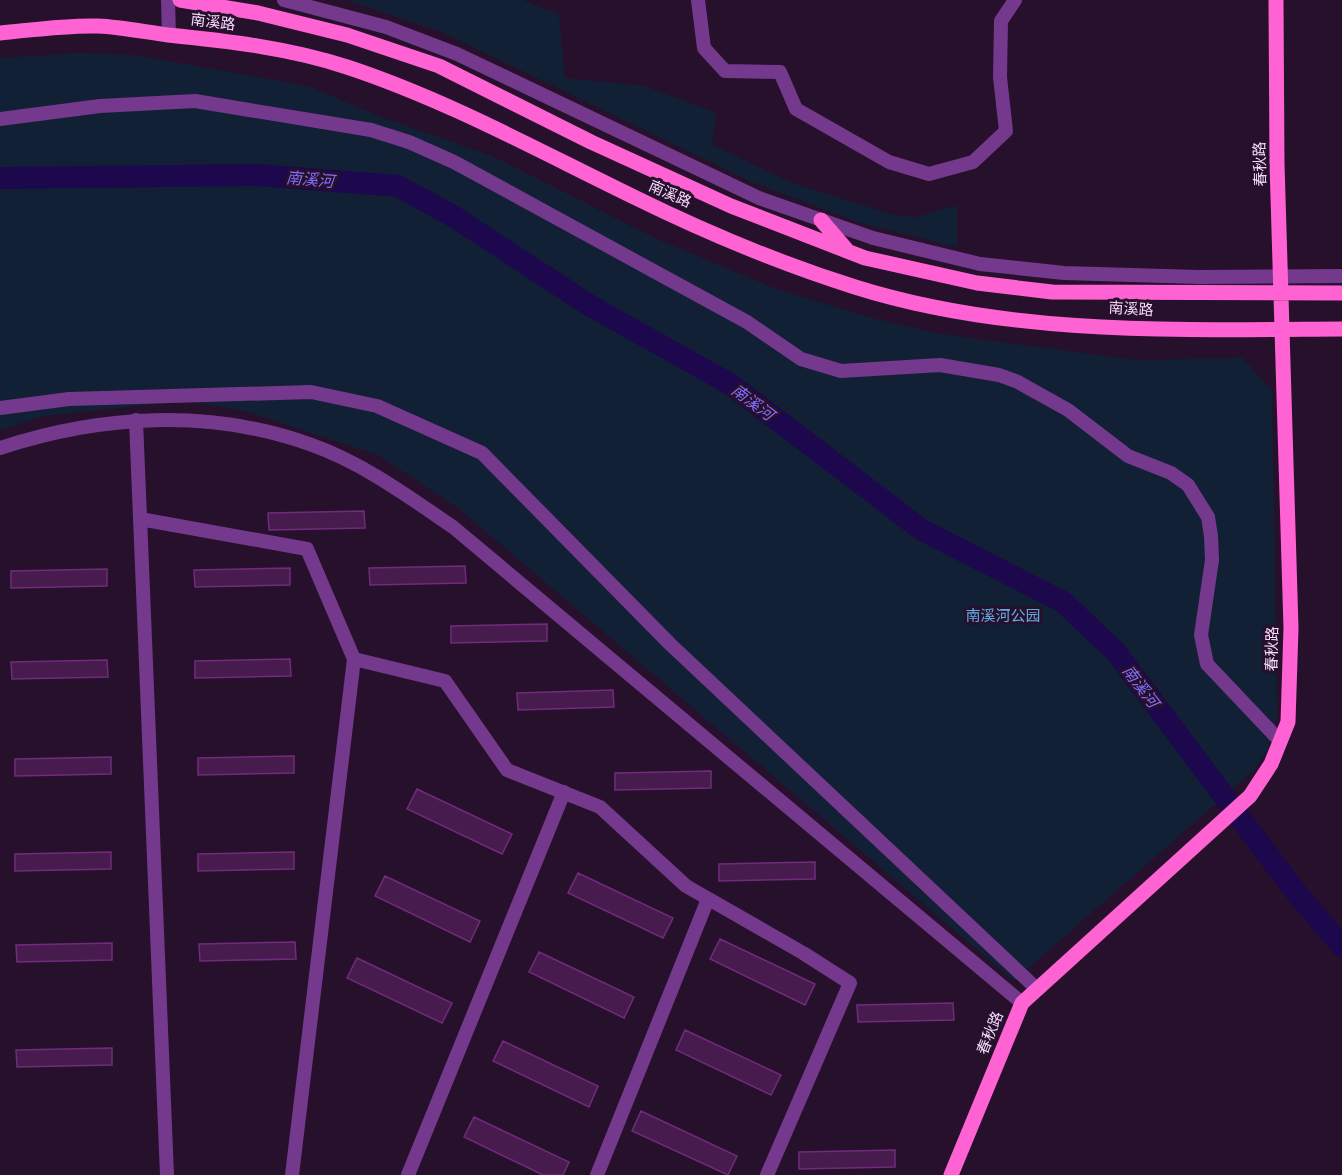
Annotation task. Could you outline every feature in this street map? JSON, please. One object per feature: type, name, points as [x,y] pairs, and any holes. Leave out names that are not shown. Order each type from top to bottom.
[{"type":"main road","name":"南溪路","points":[[180,0],[258,13],[336,33],[439,66],[591,142],[731,206],[865,258],[977,283],[1052,292],[1342,293]]},
{"type":"main road","name":"春秋路","points":[[951,1175],[1022,1003],[1250,795],[1271,764],[1288,722],[1291,628],[1284,329],[1277,165],[1276,0]]},
{"type":"main road","name":"南溪路","points":[[0,33],[97,26],[275,49],[365,73],[464,113],[638,200],[741,246],[855,287],[926,306],[991,317],[1139,328],[1342,329]]},
{"type":"main road","points":[[821,220],[848,251]]},
{"type":"street","points":[[168,0],[169,35]]},
{"type":"street","points":[[284,0],[386,27],[457,54],[759,198],[873,238],[980,264],[1064,273],[1342,276]]},
{"type":"street","points":[[698,0],[704,48],[725,71],[780,72],[796,109],[890,162],[929,174],[973,162],[1006,131],[999,77],[1001,21],[1015,0]]},
{"type":"street","points":[[0,119],[100,106],[195,101],[372,130],[409,142],[453,162],[747,322],[810,362],[841,371],[918,365],[956,366],[999,375],[1018,382],[1068,410],[1128,456],[1171,473],[1188,485],[1200,501],[1208,517],[1211,536],[1212,560],[1201,635],[1207,664],[1280,741]]},
{"type":"street","points":[[0,408],[69,399],[310,392],[377,406],[482,453],[670,644],[1037,989]]},
{"type":"street","points":[[0,448],[39,435],[93,424],[136,420],[214,423],[313,445],[376,476],[453,527],[1022,1003]]},
{"type":"street","points":[[136,420],[167,1175]]},
{"type":"street","points":[[140,519],[307,549],[354,659],[292,1175]]},
{"type":"street","points":[[354,659],[445,681],[507,770],[600,807],[686,886],[803,952],[850,983],[767,1175]]},
{"type":"street","points":[[408,1175],[564,792]]},
{"type":"street","points":[[597,1175],[708,899]]},
{"type":"green space","points":[[346,0],[522,0],[559,14],[565,78],[645,86],[716,113],[712,145],[795,184],[895,215],[917,217],[957,205],[957,247],[860,223],[752,182],[442,32]]},
{"type":"green space","name":"南溪河公园","points":[[79,53],[135,55],[308,86],[381,117],[492,156],[659,240],[774,288],[868,317],[935,333],[1136,360],[1243,358],[1272,391],[1277,718],[1268,750],[1253,771],[1014,981],[458,508],[378,455],[246,411],[184,401],[43,416],[0,430],[0,58]]},
{"type":"building","points":[[364,511],[365,528],[269,530],[268,513]]},
{"type":"building","points":[[465,566],[466,583],[370,585],[369,568]]},
{"type":"building","points":[[290,568],[290,585],[195,587],[194,570]]},
{"type":"building","points":[[107,569],[107,586],[11,588],[11,571]]},
{"type":"building","points":[[547,624],[547,641],[451,643],[451,626]]},
{"type":"building","points":[[290,659],[291,676],[195,678],[195,661]]},
{"type":"building","points":[[107,660],[108,677],[12,679],[11,662]]},
{"type":"building","points":[[613,690],[614,707],[518,710],[517,693]]},
{"type":"building","points":[[294,756],[294,773],[198,775],[198,758]]},
{"type":"building","points":[[111,757],[111,774],[15,776],[15,759]]},
{"type":"building","points":[[711,771],[711,788],[615,790],[615,773]]},
{"type":"building","points":[[417,789],[512,834],[502,854],[407,809]]},
{"type":"building","points":[[111,852],[111,869],[15,871],[15,854]]},
{"type":"building","points":[[294,852],[294,869],[198,871],[198,854]]},
{"type":"building","points":[[815,862],[815,879],[719,881],[719,864]]},
{"type":"building","points":[[578,873],[673,918],[663,938],[568,893]]},
{"type":"building","points":[[385,876],[480,921],[470,942],[375,896]]},
{"type":"building","points":[[720,939],[815,984],[805,1005],[710,959]]},
{"type":"building","points":[[295,942],[296,959],[200,961],[199,944]]},
{"type":"building","points":[[112,943],[112,960],[17,962],[16,945]]},
{"type":"building","points":[[539,952],[634,997],[624,1018],[529,972]]},
{"type":"building","points":[[357,958],[452,1003],[442,1023],[347,978]]},
{"type":"building","points":[[953,1003],[954,1020],[858,1022],[857,1005]]},
{"type":"building","points":[[685,1030],[781,1075],[771,1095],[676,1050]]},
{"type":"building","points":[[503,1041],[598,1086],[589,1107],[493,1061]]},
{"type":"building","points":[[112,1048],[112,1065],[17,1067],[16,1050]]},
{"type":"building","points":[[641,1111],[737,1156],[728,1175],[632,1131]]},
{"type":"building","points":[[474,1117],[569,1162],[563,1175],[543,1175],[464,1137]]},
{"type":"building","points":[[895,1150],[895,1167],[799,1169],[799,1152]]},
{"type":"waterway","name":"南溪河","points":[[0,178],[258,175],[398,186],[453,216],[589,305],[730,384],[922,530],[1063,602],[1115,651],[1295,891],[1342,946]]}]
